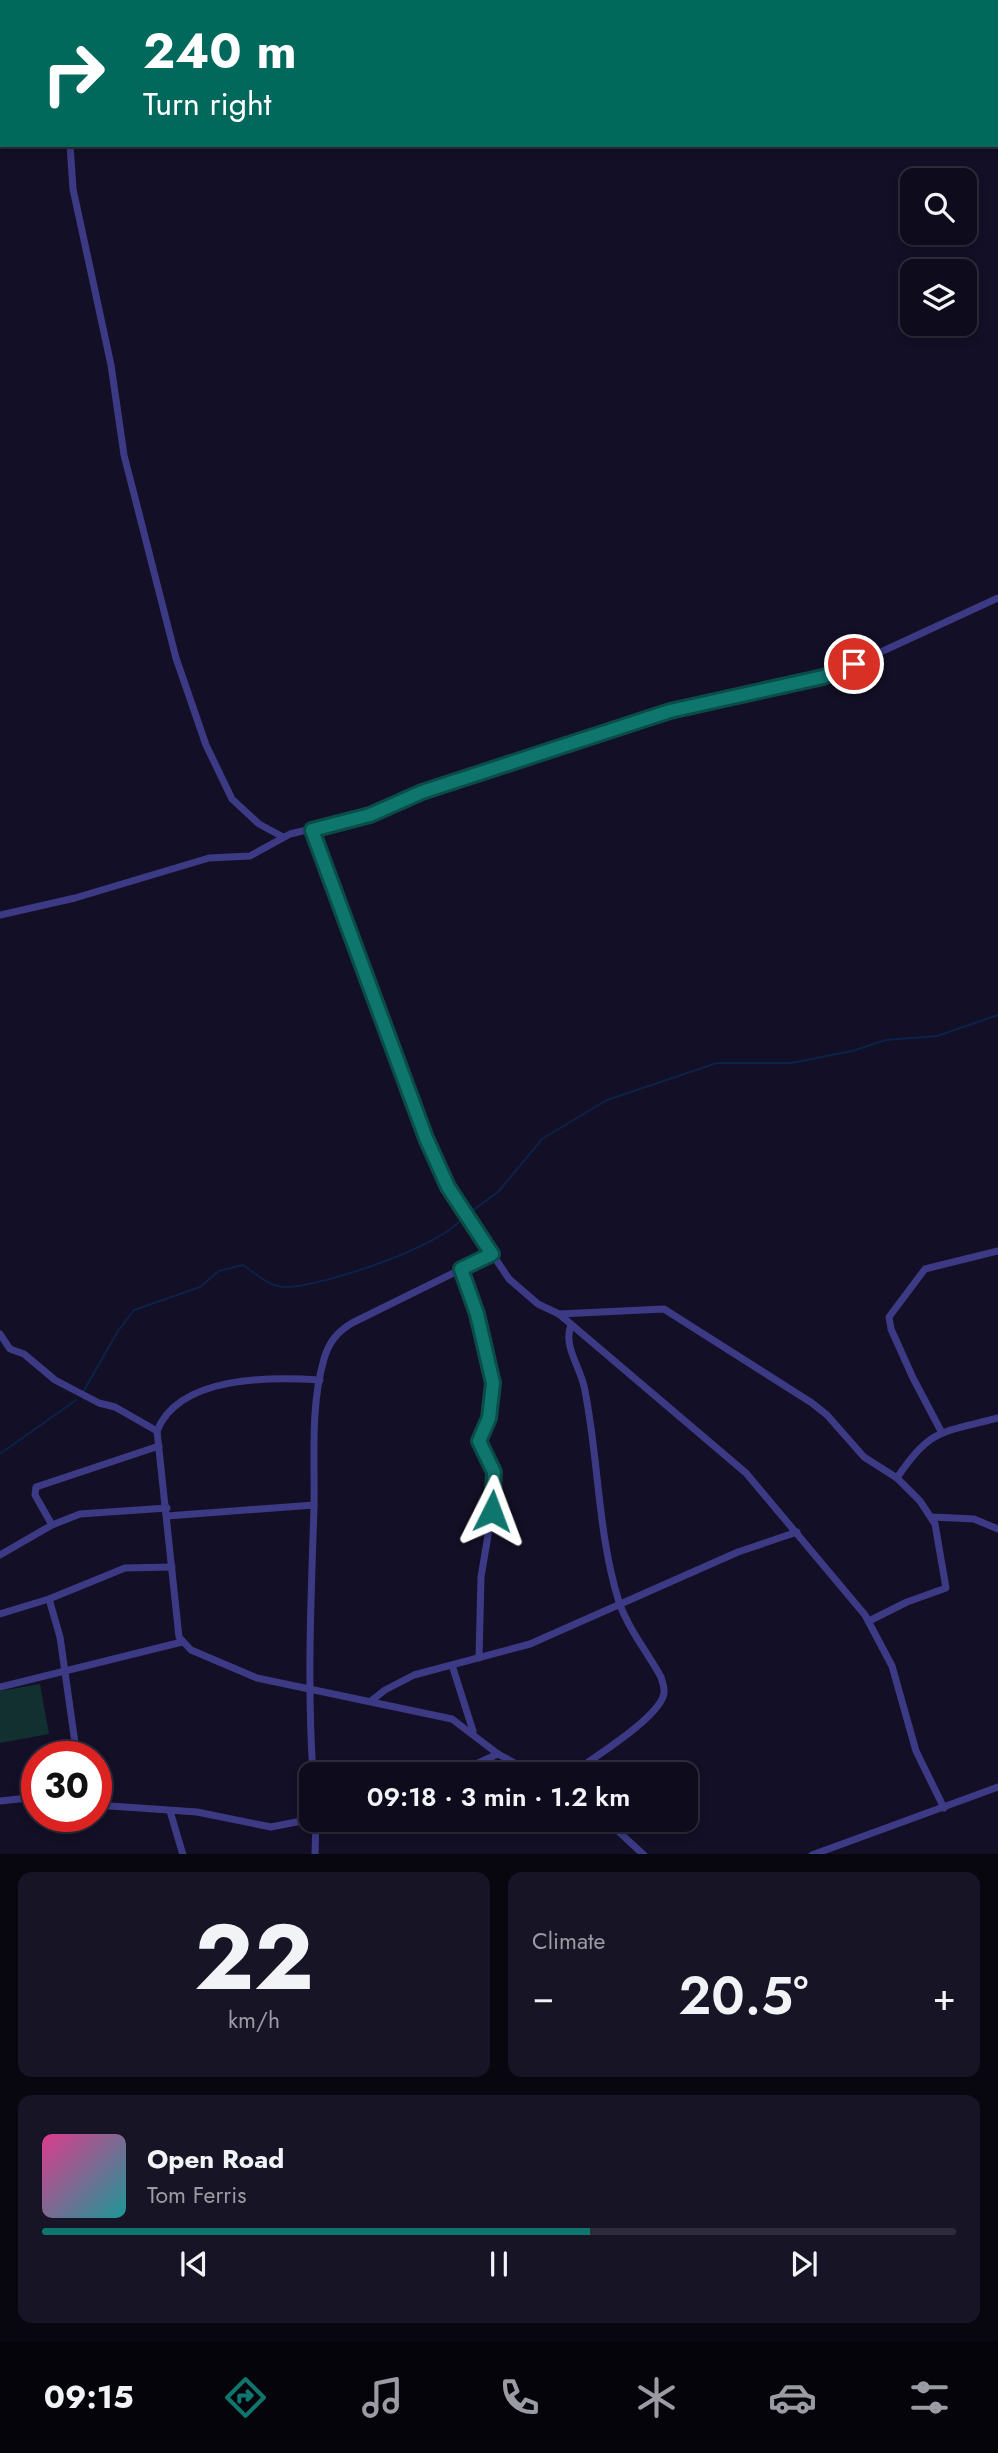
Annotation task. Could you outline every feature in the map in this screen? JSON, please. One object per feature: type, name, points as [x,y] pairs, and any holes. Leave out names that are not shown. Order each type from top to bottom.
[{"type":"street","points":[[70,147],[73,189],[111,365],[124,456],[176,658],[206,745],[232,799],[259,824],[283,837]]},
{"type":"street","points":[[0,915],[75,898],[209,858],[238,859],[250,856],[283,837],[370,815],[422,792],[670,711],[831,675],[998,598]]},
{"type":"street","points":[[312,830],[426,1138],[448,1187],[517,1288],[538,1304],[559,1314],[760,1486],[869,1621],[892,1666],[916,1751],[944,1808]]},
{"type":"street","points":[[942,1433],[913,1378],[891,1329],[889,1317],[925,1269],[998,1251]]},
{"type":"street","points":[[313,1762],[310,1687],[314,1443],[320,1380],[327,1348],[340,1330],[492,1254]]},
{"type":"street","points":[[461,1269],[477,1314],[494,1390],[487,1425],[479,1441],[491,1464],[495,1480],[481,1577],[479,1658]]},
{"type":"street","points":[[559,1314],[664,1309],[812,1404],[827,1415],[864,1457],[897,1478],[932,1517],[946,1588],[907,1602],[869,1621]]},
{"type":"street","points":[[572,1325],[568,1342],[583,1385],[599,1480],[607,1556],[620,1603],[661,1677],[664,1694],[636,1728],[588,1762]]},
{"type":"street","points":[[0,1334],[10,1349]]},
{"type":"street","points":[[0,1349],[24,1354],[72,1391],[116,1407],[157,1431]]},
{"type":"street","points":[[320,1380],[268,1379],[212,1388],[174,1406],[157,1431],[177,1629],[182,1642],[236,1671],[452,1719],[513,1762]]},
{"type":"street","points":[[897,1478],[923,1442],[942,1433],[998,1418]]},
{"type":"street","points":[[52,1525],[35,1494],[36,1488],[159,1446]]},
{"type":"street","points":[[0,1555],[52,1525],[80,1514],[314,1505]]},
{"type":"street","points":[[932,1517],[967,1518],[998,1529]]},
{"type":"street","points":[[371,1701],[398,1682],[530,1644],[738,1552],[797,1532]]},
{"type":"street","points":[[0,1614],[49,1599],[125,1569],[172,1567]]},
{"type":"street","points":[[49,1599],[64,1669],[75,1741]]},
{"type":"street","points":[[0,1687],[64,1669],[182,1642]]},
{"type":"street","points":[[452,1665],[473,1732]]},
{"type":"street","points":[[480,1762],[498,1754]]},
{"type":"street","points":[[811,1854],[998,1787]]},
{"type":"street","points":[[0,1801],[21,1799]]},
{"type":"street","points":[[112,1806],[197,1812],[271,1827],[299,1822]]},
{"type":"street","points":[[170,1811],[183,1854]]},
{"type":"street","points":[[314,1832],[315,1854]]},
{"type":"street","points":[[619,1832],[644,1854]]},
{"type":"green space","points":[[40,1684],[49,1734],[0,1743],[0,1691]]},
{"type":"waterway","points":[[472,1211],[498,1192],[542,1139],[607,1100],[717,1063],[791,1063],[852,1051],[886,1040],[937,1036],[998,1015]]},
{"type":"waterway","points":[[83,1392],[118,1331],[134,1310],[200,1287],[219,1271],[243,1265],[274,1285],[286,1287],[352,1273],[431,1241],[462,1218]]},
{"type":"waterway","points":[[0,1454],[76,1400]]},
{"type":"route","points":[[492,1511],[494,1472],[479,1441],[487,1425],[494,1390],[477,1314],[461,1269],[492,1254],[448,1187],[426,1138],[312,830],[370,815],[422,792],[670,711],[831,675],[854,664]]}]
